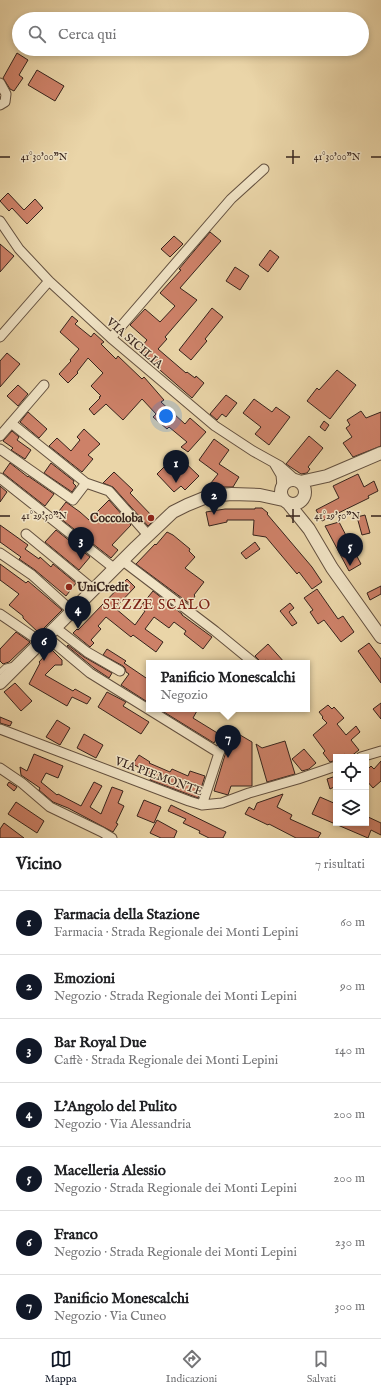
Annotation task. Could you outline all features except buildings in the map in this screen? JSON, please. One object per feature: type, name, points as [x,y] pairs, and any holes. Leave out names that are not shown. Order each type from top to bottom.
[{"type":"street","points":[[0,83],[6,94],[5,102],[0,105]]},
{"type":"street","points":[[111,338],[231,199],[264,169]]},
{"type":"street","name":"VIA SICILIA","points":[[0,221],[19,249],[49,280],[111,338],[215,426],[252,451],[274,462],[298,481]]},
{"type":"street","points":[[0,337],[49,280]]},
{"type":"street","points":[[0,436],[44,385]]},
{"type":"street","points":[[11,423],[86,484],[109,491],[148,535]]},
{"type":"street","points":[[0,449],[72,500],[86,484]]},
{"type":"street","points":[[283,494],[287,481],[298,481],[327,476],[381,454]]},
{"type":"street","points":[[274,462],[280,472],[283,494],[309,529],[332,568],[381,637]]},
{"type":"street","points":[[0,683],[73,612],[148,535],[173,512],[209,496],[232,494],[283,494],[298,503],[327,476]]},
{"type":"street","points":[[0,478],[119,565],[209,627],[250,660]]},
{"type":"street","points":[[298,481],[304,487],[309,529]]},
{"type":"street","points":[[26,534],[94,590]]},
{"type":"street","points":[[0,552],[32,575],[73,612]]},
{"type":"street","points":[[0,614],[87,652],[120,671]]},
{"type":"street","points":[[48,636],[90,673],[146,708]]},
{"type":"street","points":[[152,712],[219,754]]},
{"type":"street","name":"VIA PIEMONTE","points":[[0,729],[202,805],[222,803],[333,767]]},
{"type":"street","points":[[202,805],[219,754],[229,733]]},
{"type":"street","points":[[369,755],[381,752]]},
{"type":"street","points":[[0,768],[22,783],[50,807],[112,838]]},
{"type":"lane","points":[[0,672],[5,667],[22,662]]},
{"type":"place","name":"Farmacia della Stazione","points":[[176,483]]},
{"type":"place","name":"Emozioni","points":[[214,515]]},
{"type":"place","name":"Coccoloba","points":[[151,518]]},
{"type":"place","name":"Bar Royal Due","points":[[81,560]]},
{"type":"place","name":"Macelleria Alessio","points":[[350,566]]},
{"type":"place","name":"UniCredit","points":[[69,587]]},
{"type":"place","name":"L'Angolo del Pulito","points":[[78,629]]},
{"type":"place","name":"Franco","points":[[44,661]]},
{"type":"place","name":"Panificio Monescalchi","points":[[228,758]]},
{"type":"district","name":"SEZZE SCALO","points":[[157,604]]}]
